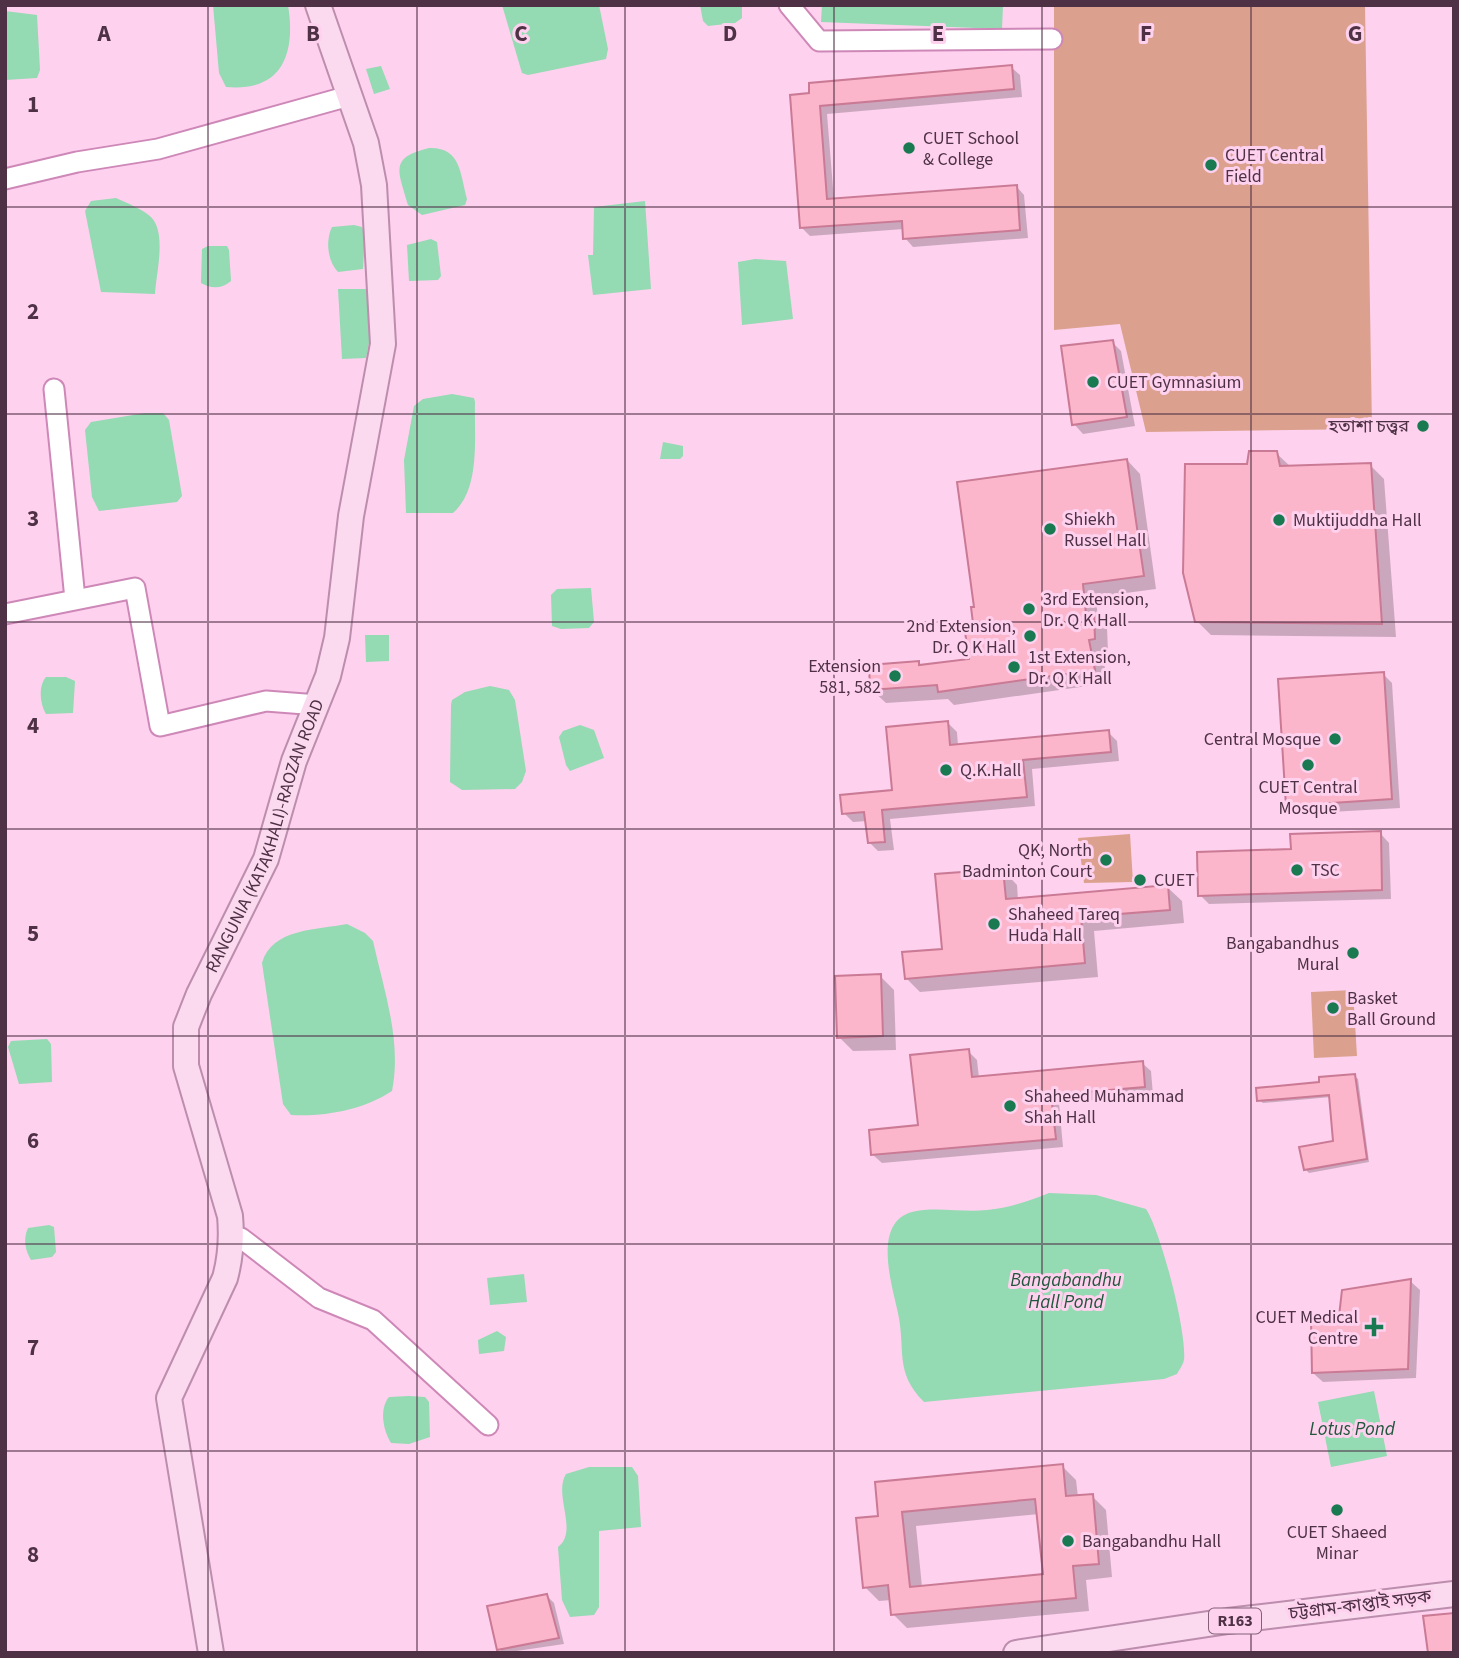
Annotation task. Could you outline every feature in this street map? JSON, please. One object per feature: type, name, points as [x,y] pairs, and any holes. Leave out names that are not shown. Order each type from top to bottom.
[{"type":"main road","name":"RANGUNIA (KATAKHALI)-RAOZAN ROAD","points":[[211,1653],[169,1398],[225,1278],[231,1257],[232,1236],[230,1216],[186,1066],[186,1027],[199,993],[266,859],[295,761],[318,705],[337,638],[351,516],[383,344],[374,185],[366,143],[318,5]]},
{"type":"main road","name":"চট্টগ্রাম-কাপ্তাই সড়ক","points":[[1016,1653],[1180,1628],[1454,1594]]},
{"type":"street","points":[[789,5],[819,41],[1052,39]]},
{"type":"street","points":[[5,179],[77,162],[158,149],[349,96]]},
{"type":"street","points":[[54,389],[75,599]]},
{"type":"street","points":[[5,614],[135,588],[160,726],[266,701],[318,705]]},
{"type":"street","points":[[232,1236],[241,1238],[319,1298],[373,1320],[488,1425]]},
{"type":"shaded area","name":"CUET Central Field","points":[[1054,5],[1365,5],[1372,429],[1146,432],[1120,324],[1054,330]]},
{"type":"shaded area","name":"QK, North Badminton Court","points":[[1130,834],[1133,882],[1084,883],[1078,838]]},
{"type":"shaded area","name":"Basket Ball Ground","points":[[1353,990],[1357,1056],[1314,1058],[1311,992]]},
{"type":"water","points":[[213,5],[288,5],[290,39],[287,54],[272,76],[245,87],[226,87],[219,73]]},
{"type":"water","points":[[502,5],[599,5],[608,49],[606,59],[528,75],[522,73]]},
{"type":"water","points":[[700,5],[742,5],[742,18],[735,23],[708,26],[703,21]]},
{"type":"water","points":[[822,5],[1003,5],[1002,29],[821,22]]},
{"type":"water","points":[[5,11],[37,15],[40,70],[37,78],[5,80]]},
{"type":"water","points":[[381,66],[390,89],[374,94],[366,69]]},
{"type":"water","points":[[429,148],[447,152],[457,163],[467,199],[465,205],[422,215],[408,205],[400,175],[402,161],[407,156]]},
{"type":"water","points":[[116,198],[143,211],[156,224],[160,243],[155,294],[101,292],[85,211],[91,201]]},
{"type":"water","points":[[645,201],[651,289],[593,295],[588,255],[593,255],[594,207]]},
{"type":"water","points":[[332,227],[362,227],[365,234],[363,269],[338,272],[330,257],[328,245]]},
{"type":"water","points":[[431,239],[437,242],[441,276],[438,280],[409,281],[407,245]]},
{"type":"water","points":[[208,246],[227,246],[229,250],[231,281],[224,286],[213,287],[201,283],[202,249]]},
{"type":"water","points":[[755,259],[786,261],[793,319],[742,325],[738,262]]},
{"type":"water","points":[[338,289],[369,289],[369,343],[366,358],[342,359]]},
{"type":"water","points":[[452,394],[474,398],[475,402],[474,461],[468,490],[453,513],[406,513],[404,460],[414,406],[423,399]]},
{"type":"water","points":[[145,413],[163,413],[169,420],[182,496],[177,502],[99,511],[92,497],[85,430],[91,422]]},
{"type":"water","points":[[663,442],[683,446],[683,456],[680,459],[660,459]]},
{"type":"water","points":[[591,588],[594,622],[589,628],[561,629],[552,626],[551,595],[557,589]]},
{"type":"water","points":[[365,635],[389,635],[389,661],[366,662]]},
{"type":"water","points":[[46,677],[66,677],[75,681],[73,713],[46,714],[41,695]]},
{"type":"water","points":[[490,686],[509,690],[515,700],[526,771],[522,782],[515,789],[462,790],[450,782],[452,700],[465,692]]},
{"type":"water","points":[[580,725],[594,730],[604,758],[570,771],[559,737],[563,731]]},
{"type":"water","points":[[347,924],[365,933],[373,941],[393,1035],[395,1072],[392,1091],[369,1103],[343,1111],[291,1115],[283,1104],[262,963],[267,952],[285,937]]},
{"type":"water","points":[[47,1039],[51,1044],[52,1082],[19,1084],[8,1047],[11,1041]]},
{"type":"water","name":"Bangabandhu Hall Pond","points":[[1049,1193],[1096,1195],[1146,1209],[1159,1238],[1177,1306],[1184,1346],[1182,1366],[1177,1374],[1164,1379],[924,1402],[908,1381],[903,1360],[900,1326],[889,1272],[888,1241],[892,1228],[900,1218],[912,1212],[995,1209]]},
{"type":"water","points":[[49,1225],[54,1227],[56,1252],[52,1257],[31,1260],[25,1244],[28,1228]]},
{"type":"water","points":[[524,1274],[527,1302],[490,1305],[487,1278]]},
{"type":"water","points":[[497,1331],[506,1337],[504,1351],[479,1354],[478,1340]]},
{"type":"water","name":"Lotus Pond","points":[[1374,1391],[1387,1456],[1331,1467],[1318,1402]]},
{"type":"water","points":[[389,1397],[425,1397],[429,1402],[430,1437],[409,1444],[391,1443],[383,1420],[384,1407]]},
{"type":"water","points":[[589,1467],[632,1467],[638,1476],[641,1527],[599,1531],[599,1607],[594,1615],[570,1617],[562,1600],[558,1547],[566,1532],[563,1483],[566,1474]]},
{"type":"building","points":[[1012,65],[1014,89],[820,106],[827,199],[1017,185],[1020,230],[903,239],[902,221],[800,228],[790,95],[809,93],[809,83]]},
{"type":"building","name":"CUET Gymnasium","points":[[1113,340],[1127,417],[1072,425],[1061,346]]},
{"type":"building","name":"Muktijuddha Hall","points":[[1249,451],[1277,451],[1280,466],[1371,463],[1382,624],[1195,622],[1183,573],[1185,464],[1247,464]]},
{"type":"building","name":"Shiekh Russel Hall","points":[[1127,459],[1144,576],[1083,584],[1086,614],[1094,613],[1095,639],[1089,640],[1095,670],[938,692],[937,685],[870,690],[869,665],[919,661],[919,665],[969,659],[965,632],[974,631],[971,607],[974,607],[957,482]]},
{"type":"building","name":"Central Mosque","points":[[1384,672],[1392,799],[1286,806],[1278,679]]},
{"type":"building","name":"Q.K.Hall","points":[[948,721],[950,745],[1109,730],[1111,752],[1023,760],[1027,797],[882,810],[885,842],[868,843],[864,812],[842,814],[840,795],[892,790],[886,727]]},
{"type":"building","points":[[1381,831],[1382,890],[1198,896],[1197,852],[1291,849],[1290,834]]},
{"type":"building","name":"Shaheed Tareq Huda Hall","points":[[1003,869],[1006,899],[1168,885],[1170,910],[1081,917],[1085,963],[905,979],[902,952],[942,949],[935,874]]},
{"type":"building","points":[[881,974],[883,1036],[837,1038],[835,976]]},
{"type":"building","name":"Shaheed Muhammad Shah Hall","points":[[969,1049],[972,1077],[1143,1061],[1145,1087],[1051,1095],[1056,1139],[871,1155],[869,1130],[918,1125],[910,1055]]},
{"type":"building","points":[[1355,1074],[1367,1159],[1304,1170],[1299,1147],[1333,1141],[1329,1095],[1257,1101],[1256,1088],[1319,1082],[1319,1077]]},
{"type":"building","name":"CUET Medical Centre","points":[[1411,1279],[1408,1369],[1312,1373],[1311,1320],[1339,1316],[1342,1290]]},
{"type":"building","name":"Bangabandhu Hall","points":[[1063,1464],[1066,1496],[1093,1494],[1099,1564],[1073,1566],[1076,1598],[891,1615],[888,1585],[863,1588],[856,1518],[878,1516],[875,1482]],"holes":[[[1035,1499],[1043,1574],[910,1587],[902,1512]]]},
{"type":"building","points":[[547,1594],[559,1638],[497,1650],[487,1606]]},
{"type":"building","points":[[1454,1613],[1454,1653],[1428,1653],[1423,1616]]},
{"type":"place","name":"CUET School & College","points":[[909,148]]},
{"type":"place","name":"CUET Central Field","points":[[1211,165]]},
{"type":"place","name":"CUET Gymnasium","points":[[1093,382]]},
{"type":"place","name":"হতাশা চত্ত্বর","points":[[1423,426]]},
{"type":"place","name":"Muktijuddha Hall","points":[[1279,520]]},
{"type":"place","name":"Shiekh Russel Hall","points":[[1050,529]]},
{"type":"place","name":"3rd Extension, Dr. Q K Hall","points":[[1029,609]]},
{"type":"place","name":"2nd Extension, Dr. Q K Hall","points":[[1030,636]]},
{"type":"place","name":"1st Extension, Dr. Q K Hall","points":[[1014,667]]},
{"type":"place","name":"Extension 581, 582","points":[[895,676]]},
{"type":"place","name":"Central Mosque","points":[[1335,739]]},
{"type":"place","name":"CUET Central Mosque","points":[[1308,765]]},
{"type":"place","name":"Q.K.Hall","points":[[946,770]]},
{"type":"place","name":"QK, North Badminton Court","points":[[1106,860]]},
{"type":"place","name":"TSC","points":[[1297,870]]},
{"type":"place","name":"CUET","points":[[1140,880]]},
{"type":"place","name":"Shaheed Tareq Huda Hall","points":[[994,924]]},
{"type":"place","name":"Bangabandhus Mural","points":[[1353,953]]},
{"type":"place","name":"Basket Ball Ground","points":[[1333,1008]]},
{"type":"place","name":"Shaheed Muhammad Shah Hall","points":[[1010,1106]]},
{"type":"place","name":"CUET Medical Centre","points":[[1374,1327]]},
{"type":"place","name":"CUET Shaeed Minar","points":[[1337,1510]]},
{"type":"place","name":"Bangabandhu Hall","points":[[1068,1541]]}]
